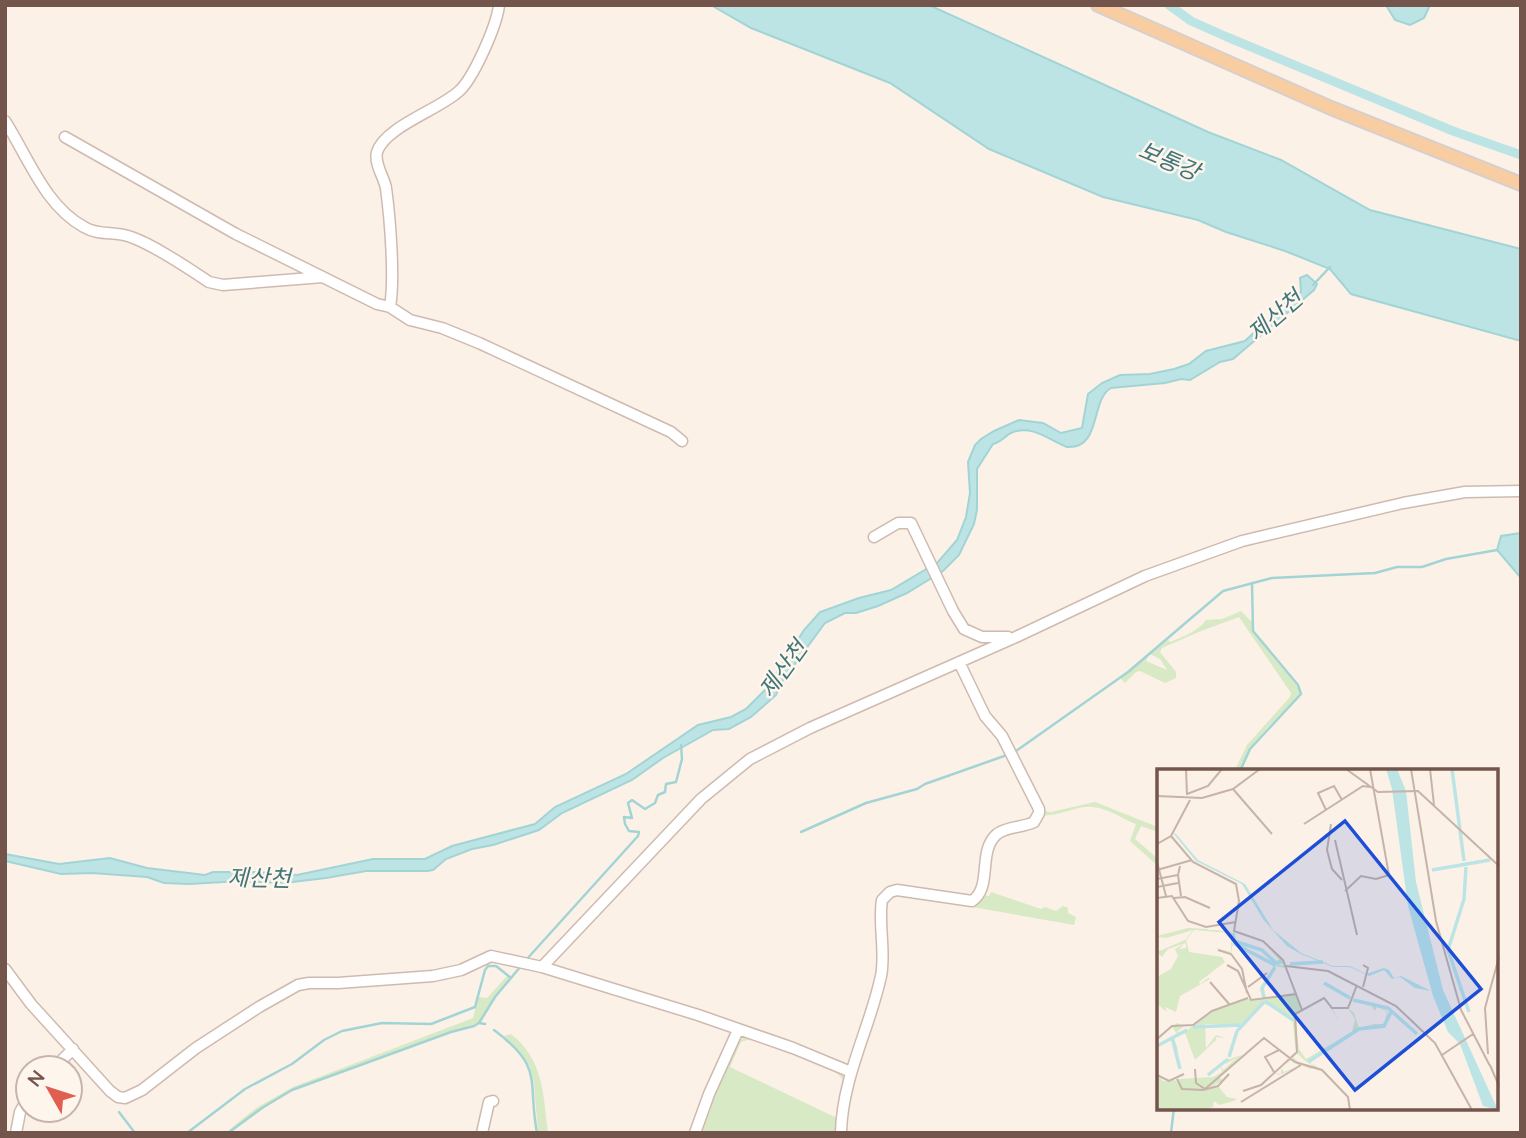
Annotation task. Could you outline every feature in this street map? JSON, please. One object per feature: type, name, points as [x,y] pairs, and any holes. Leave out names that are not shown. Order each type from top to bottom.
[{"type":"main road","points":[[1098,5],[1331,108],[1521,184]]},
{"type":"street","points":[[390,307],[388,208],[386,187],[377,162],[377,154],[382,143],[395,131],[460,91],[490,37],[499,5]]},
{"type":"street","points":[[5,121],[44,189],[84,228],[131,237],[209,282],[223,285],[323,277]]},
{"type":"street","points":[[65,137],[236,234],[377,304],[390,307],[410,320],[462,335],[536,368],[671,432],[682,441]]},
{"type":"street","points":[[542,967],[701,799],[750,760],[810,728],[1016,637],[1145,576],[1242,541],[1403,503],[1465,492],[1521,491]]},
{"type":"street","points":[[874,537],[898,523],[911,523],[964,629],[982,637],[1016,637]]},
{"type":"street","points":[[841,1133],[851,1072],[884,964],[881,905],[885,896],[897,890],[972,901],[979,895],[982,887],[987,851],[994,837],[1008,829],[1034,822],[1040,813],[1040,808],[1013,755],[1002,736],[985,716],[959,662]]},
{"type":"street","points":[[5,970],[31,1004],[110,1091],[125,1098],[142,1090],[196,1048],[298,985],[433,976],[461,970],[491,956],[542,967],[698,1015],[793,1048],[851,1072]]},
{"type":"street","points":[[695,1133],[709,1094],[738,1030]]},
{"type":"street","points":[[68,1054],[73,1049]]},
{"type":"street","points":[[482,1133],[489,1102],[493,1101]]},
{"type":"green space","points":[[1241,611],[1252,622],[1252,631],[1301,694],[1266,729],[1240,769],[1235,769],[1247,745],[1291,693],[1239,617],[1162,648],[1160,652],[1176,672],[1176,678],[1165,683],[1140,671],[1125,683],[1120,678],[1148,656],[1146,661],[1167,670],[1160,659],[1150,654],[1168,640],[1170,642],[1195,630],[1206,620],[1222,619]]},
{"type":"green space","points":[[1095,802],[1157,827],[1157,832],[1141,826],[1135,839],[1157,858],[1157,865],[1130,841],[1136,824],[1098,808],[1087,807],[1042,815],[1043,811],[1051,812]]},
{"type":"green space","points":[[991,892],[1041,909],[1045,907],[1056,911],[1063,906],[1068,908],[1068,913],[1076,917],[1074,925],[921,898],[898,896],[890,899],[887,908],[887,975],[860,1062],[846,1121],[847,1133],[843,1133],[853,1072],[882,983],[883,905],[889,894],[956,900],[989,896]]},
{"type":"green space","points":[[507,976],[510,978],[478,1023],[292,1090],[225,1133],[256,1108],[293,1087],[473,1018],[478,997],[487,998]]},
{"type":"green space","points":[[511,1034],[522,1044],[536,1066],[543,1091],[548,1133],[538,1133],[534,1084],[529,1065],[504,1036]]},
{"type":"green space","points":[[752,1036],[829,1063],[842,1071],[846,1080],[839,1133],[698,1133],[717,1083],[743,1038]],"holes":[[[759,1040],[802,1055],[839,1075],[843,1081],[843,1090],[837,1118],[730,1067],[741,1042]]]},
{"type":"water","name":"보통강","points":[[711,5],[929,5],[1208,132],[1281,160],[1370,210],[1521,249],[1521,341],[1351,294],[1330,269],[1285,251],[1198,220],[1103,197],[989,149],[890,83],[751,28]]},
{"type":"water","points":[[1386,5],[1430,5],[1424,18],[1410,25],[1395,20]]},
{"type":"water","points":[[1307,275],[1317,284],[1314,290],[1233,359],[1220,362],[1190,380],[1111,388],[1100,403],[1091,432],[1078,446],[1067,447],[1027,430],[1013,432],[993,444],[977,469],[977,510],[974,524],[959,555],[943,571],[907,593],[878,606],[856,613],[845,613],[825,623],[781,683],[776,695],[751,717],[729,729],[713,730],[663,758],[632,780],[562,813],[539,830],[472,849],[446,859],[433,870],[366,871],[284,883],[164,883],[147,877],[61,874],[5,861],[5,854],[59,864],[110,858],[147,868],[205,875],[213,872],[256,872],[297,875],[373,859],[425,859],[452,846],[535,824],[555,807],[626,774],[698,725],[731,717],[746,709],[766,689],[804,630],[820,612],[891,590],[938,562],[957,540],[966,517],[970,493],[968,462],[975,445],[981,439],[1019,420],[1043,423],[1061,433],[1082,428],[1088,394],[1102,383],[1120,375],[1150,374],[1174,369],[1189,364],[1206,351],[1245,341],[1292,297],[1301,292],[1300,278]]},
{"type":"water","points":[[1521,533],[1521,578],[1497,550],[1501,536]]},
{"type":"waterway","points":[[1169,5],[1191,21],[1227,37],[1453,131],[1521,155]]},
{"type":"waterway","name":"제산천","points":[[1313,285],[1330,267]]},
{"type":"waterway","points":[[1016,751],[1128,672],[1223,591],[1272,578],[1375,573],[1397,567],[1422,567],[1446,559],[1497,550]]},
{"type":"waterway","points":[[1241,769],[1250,749],[1301,694],[1298,685],[1253,631],[1252,583]]},
{"type":"waterway","points":[[526,960],[638,836],[639,832],[629,831],[625,824],[624,817],[632,818],[628,803],[632,800],[645,809],[655,803],[658,795],[665,792],[666,784],[676,782],[682,759],[681,745]]},
{"type":"waterway","points":[[801,832],[866,803],[917,789],[1007,755]]},
{"type":"waterway","points":[[187,1133],[245,1089],[292,1064],[324,1040],[342,1031],[382,1023],[431,1024],[475,1007],[488,966],[496,966],[511,978]]},
{"type":"waterway","points":[[485,1024],[479,1023],[495,997],[521,966]]},
{"type":"waterway","points":[[228,1133],[292,1090],[479,1023]]},
{"type":"waterway","points":[[494,1030],[510,1043],[527,1065],[531,1076],[537,1133]]},
{"type":"waterway","points":[[1171,1133],[1174,1110]]},
{"type":"waterway","points":[[119,1112],[135,1133]]}]
